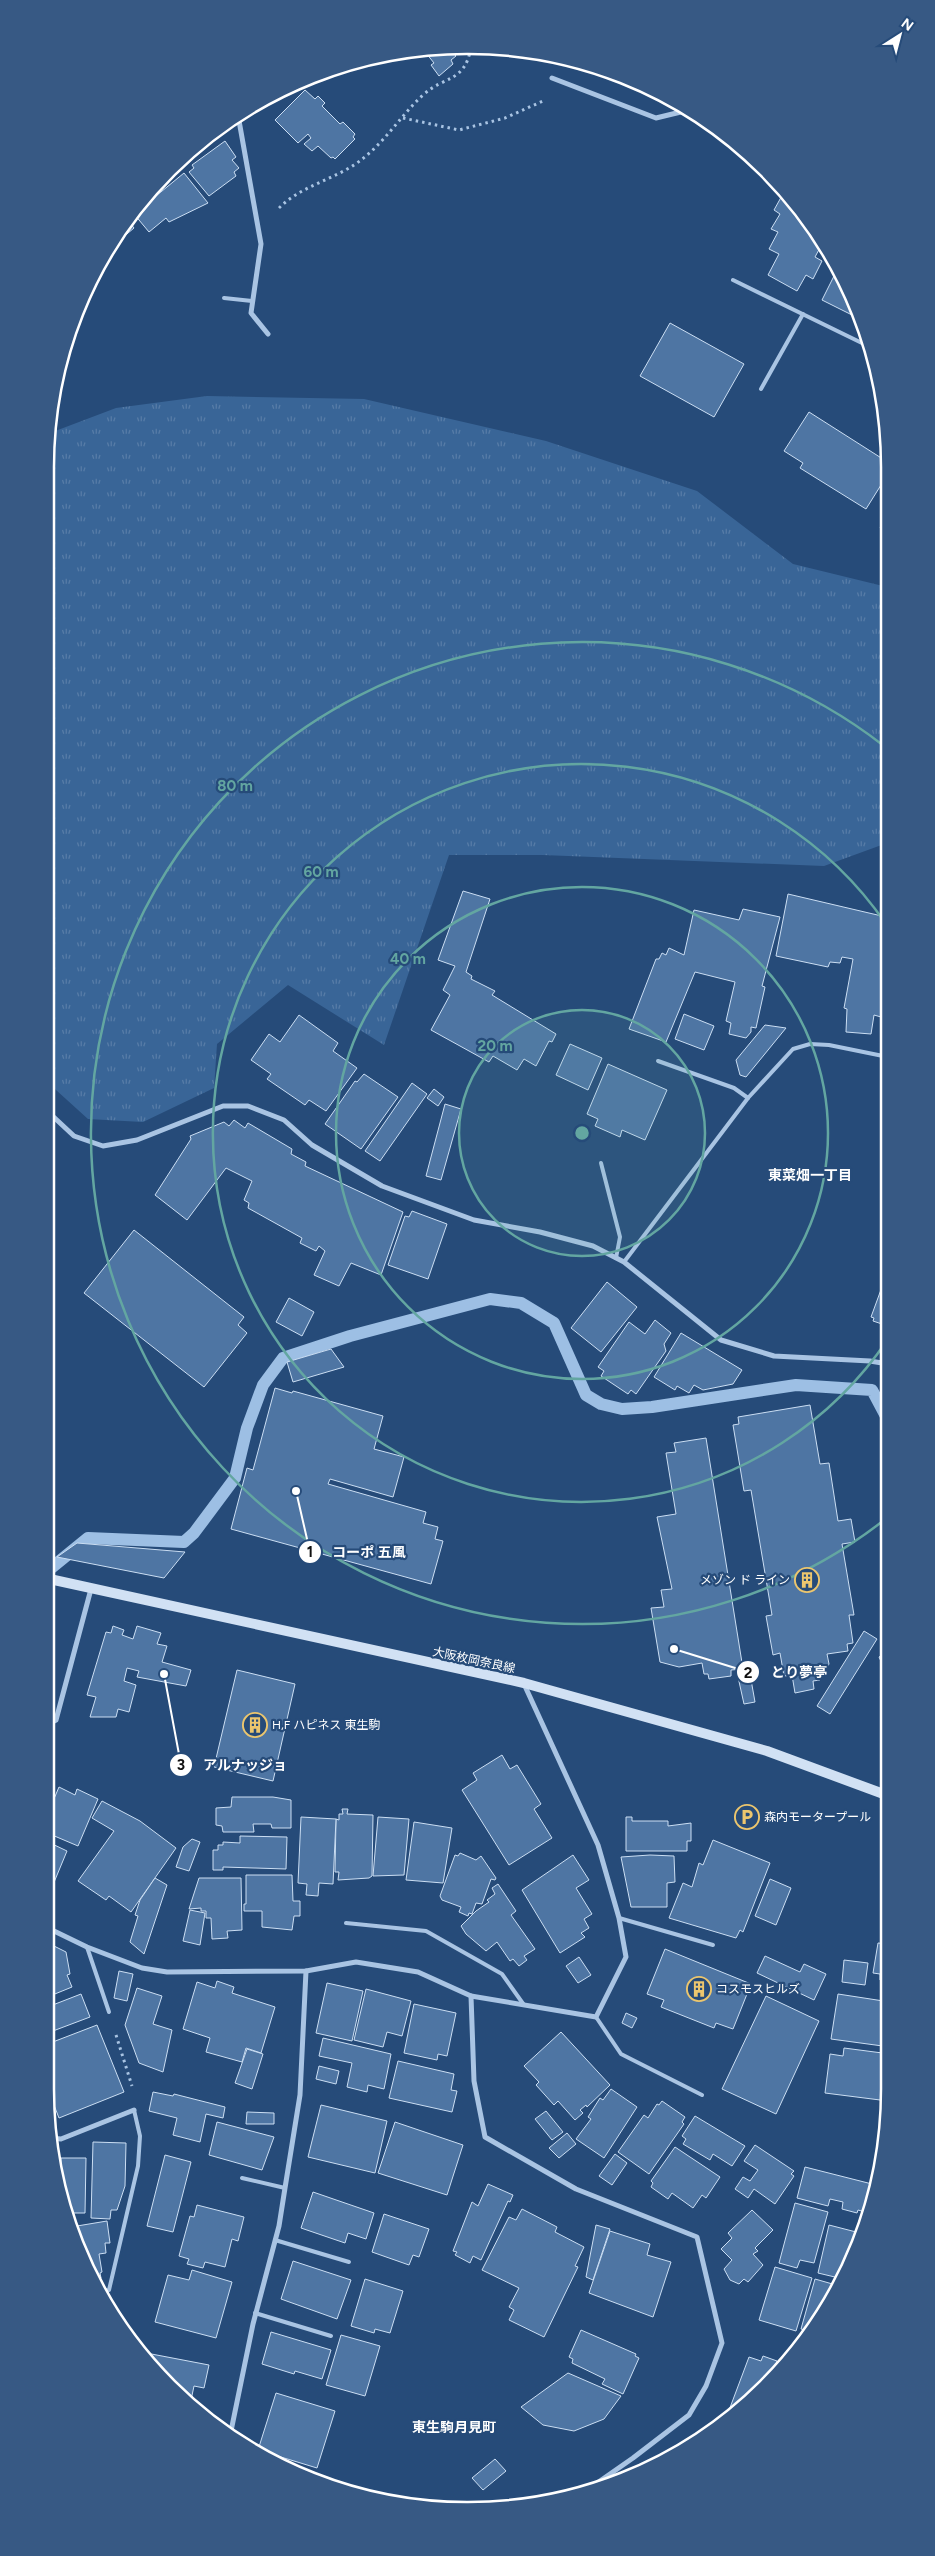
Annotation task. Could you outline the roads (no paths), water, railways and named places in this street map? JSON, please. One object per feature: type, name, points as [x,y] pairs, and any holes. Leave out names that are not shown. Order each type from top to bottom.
[{"type":"main road","name":"大阪枚岡奈良線","points":[[54,1580],[524,1684],[767,1751],[881,1793]]},
{"type":"street","points":[[552,78],[656,118],[679,112]]},
{"type":"street","points":[[239,122],[261,244],[251,313],[268,334]]},
{"type":"street","points":[[54,1117],[74,1136],[103,1146],[137,1140],[223,1106],[248,1106],[284,1120],[312,1145],[382,1186],[474,1220],[540,1232],[592,1246],[624,1262],[720,1340],[774,1356],[881,1363]]},
{"type":"street","points":[[54,1721],[56,1720],[91,1589]]},
{"type":"street","points":[[54,1931],[87,1947],[142,1968],[167,1972],[306,1971],[356,1962],[418,1972],[471,1996],[596,2017],[626,1957],[619,1918],[598,1845],[524,1684]]},
{"type":"street","points":[[232,2428],[255,2313],[275,2240],[300,2096],[306,1971]]},
{"type":"street","points":[[471,1996],[474,2082],[485,2137],[576,2190],[697,2237],[722,2343],[706,2386],[689,2415],[601,2480]]},
{"type":"street","points":[[57,2139],[61,2139],[134,2110]]},
{"type":"lane","points":[[733,280],[861,343]]},
{"type":"lane","points":[[224,298],[252,301]]},
{"type":"lane","points":[[761,389],[803,314]]},
{"type":"lane","points":[[624,1262],[748,1098],[793,1050],[810,1044],[829,1045],[881,1055]]},
{"type":"lane","points":[[658,1062],[734,1088],[748,1098]]},
{"type":"lane","points":[[601,1164],[620,1237],[616,1258]]},
{"type":"lane","points":[[619,1918],[713,1945]]},
{"type":"lane","points":[[346,1923],[426,1931],[502,1974],[524,2005]]},
{"type":"lane","points":[[87,1947],[109,2012]]},
{"type":"lane","points":[[596,2017],[622,2054],[702,2095]]},
{"type":"lane","points":[[107,2290],[109,2290],[138,2166],[140,2136],[134,2110]]},
{"type":"lane","points":[[242,2178],[285,2188]]},
{"type":"lane","points":[[275,2240],[349,2262]]},
{"type":"lane","points":[[255,2313],[331,2336]]},
{"type":"waterway","points":[[54,1566],[88,1538],[184,1542],[194,1533],[235,1478],[247,1428],[263,1385],[283,1358],[350,1336],[490,1299],[521,1303],[554,1323],[586,1395],[601,1404],[622,1409],[652,1407],[796,1385],[872,1390],[881,1407]]},
{"type":"place","name":"コーポ 五風","points":[[296,1491]]},
{"type":"place","name":"メゾン ド ライン","points":[[807,1580]]},
{"type":"place","name":"とり夢亭","points":[[674,1649]]},
{"type":"place","name":"アルナッジョ","points":[[164,1674]]},
{"type":"place","name":"H,F ハピネス 東生駒","points":[[255,1725]]},
{"type":"place","name":"森内モータープール","points":[[747,1817]]},
{"type":"place","name":"コスモスヒルズ","points":[[699,1989]]},
{"type":"district","name":"東菜畑一丁目","points":[[810,1175]]},
{"type":"district","name":"東生駒月見町","points":[[454,2427]]}]
